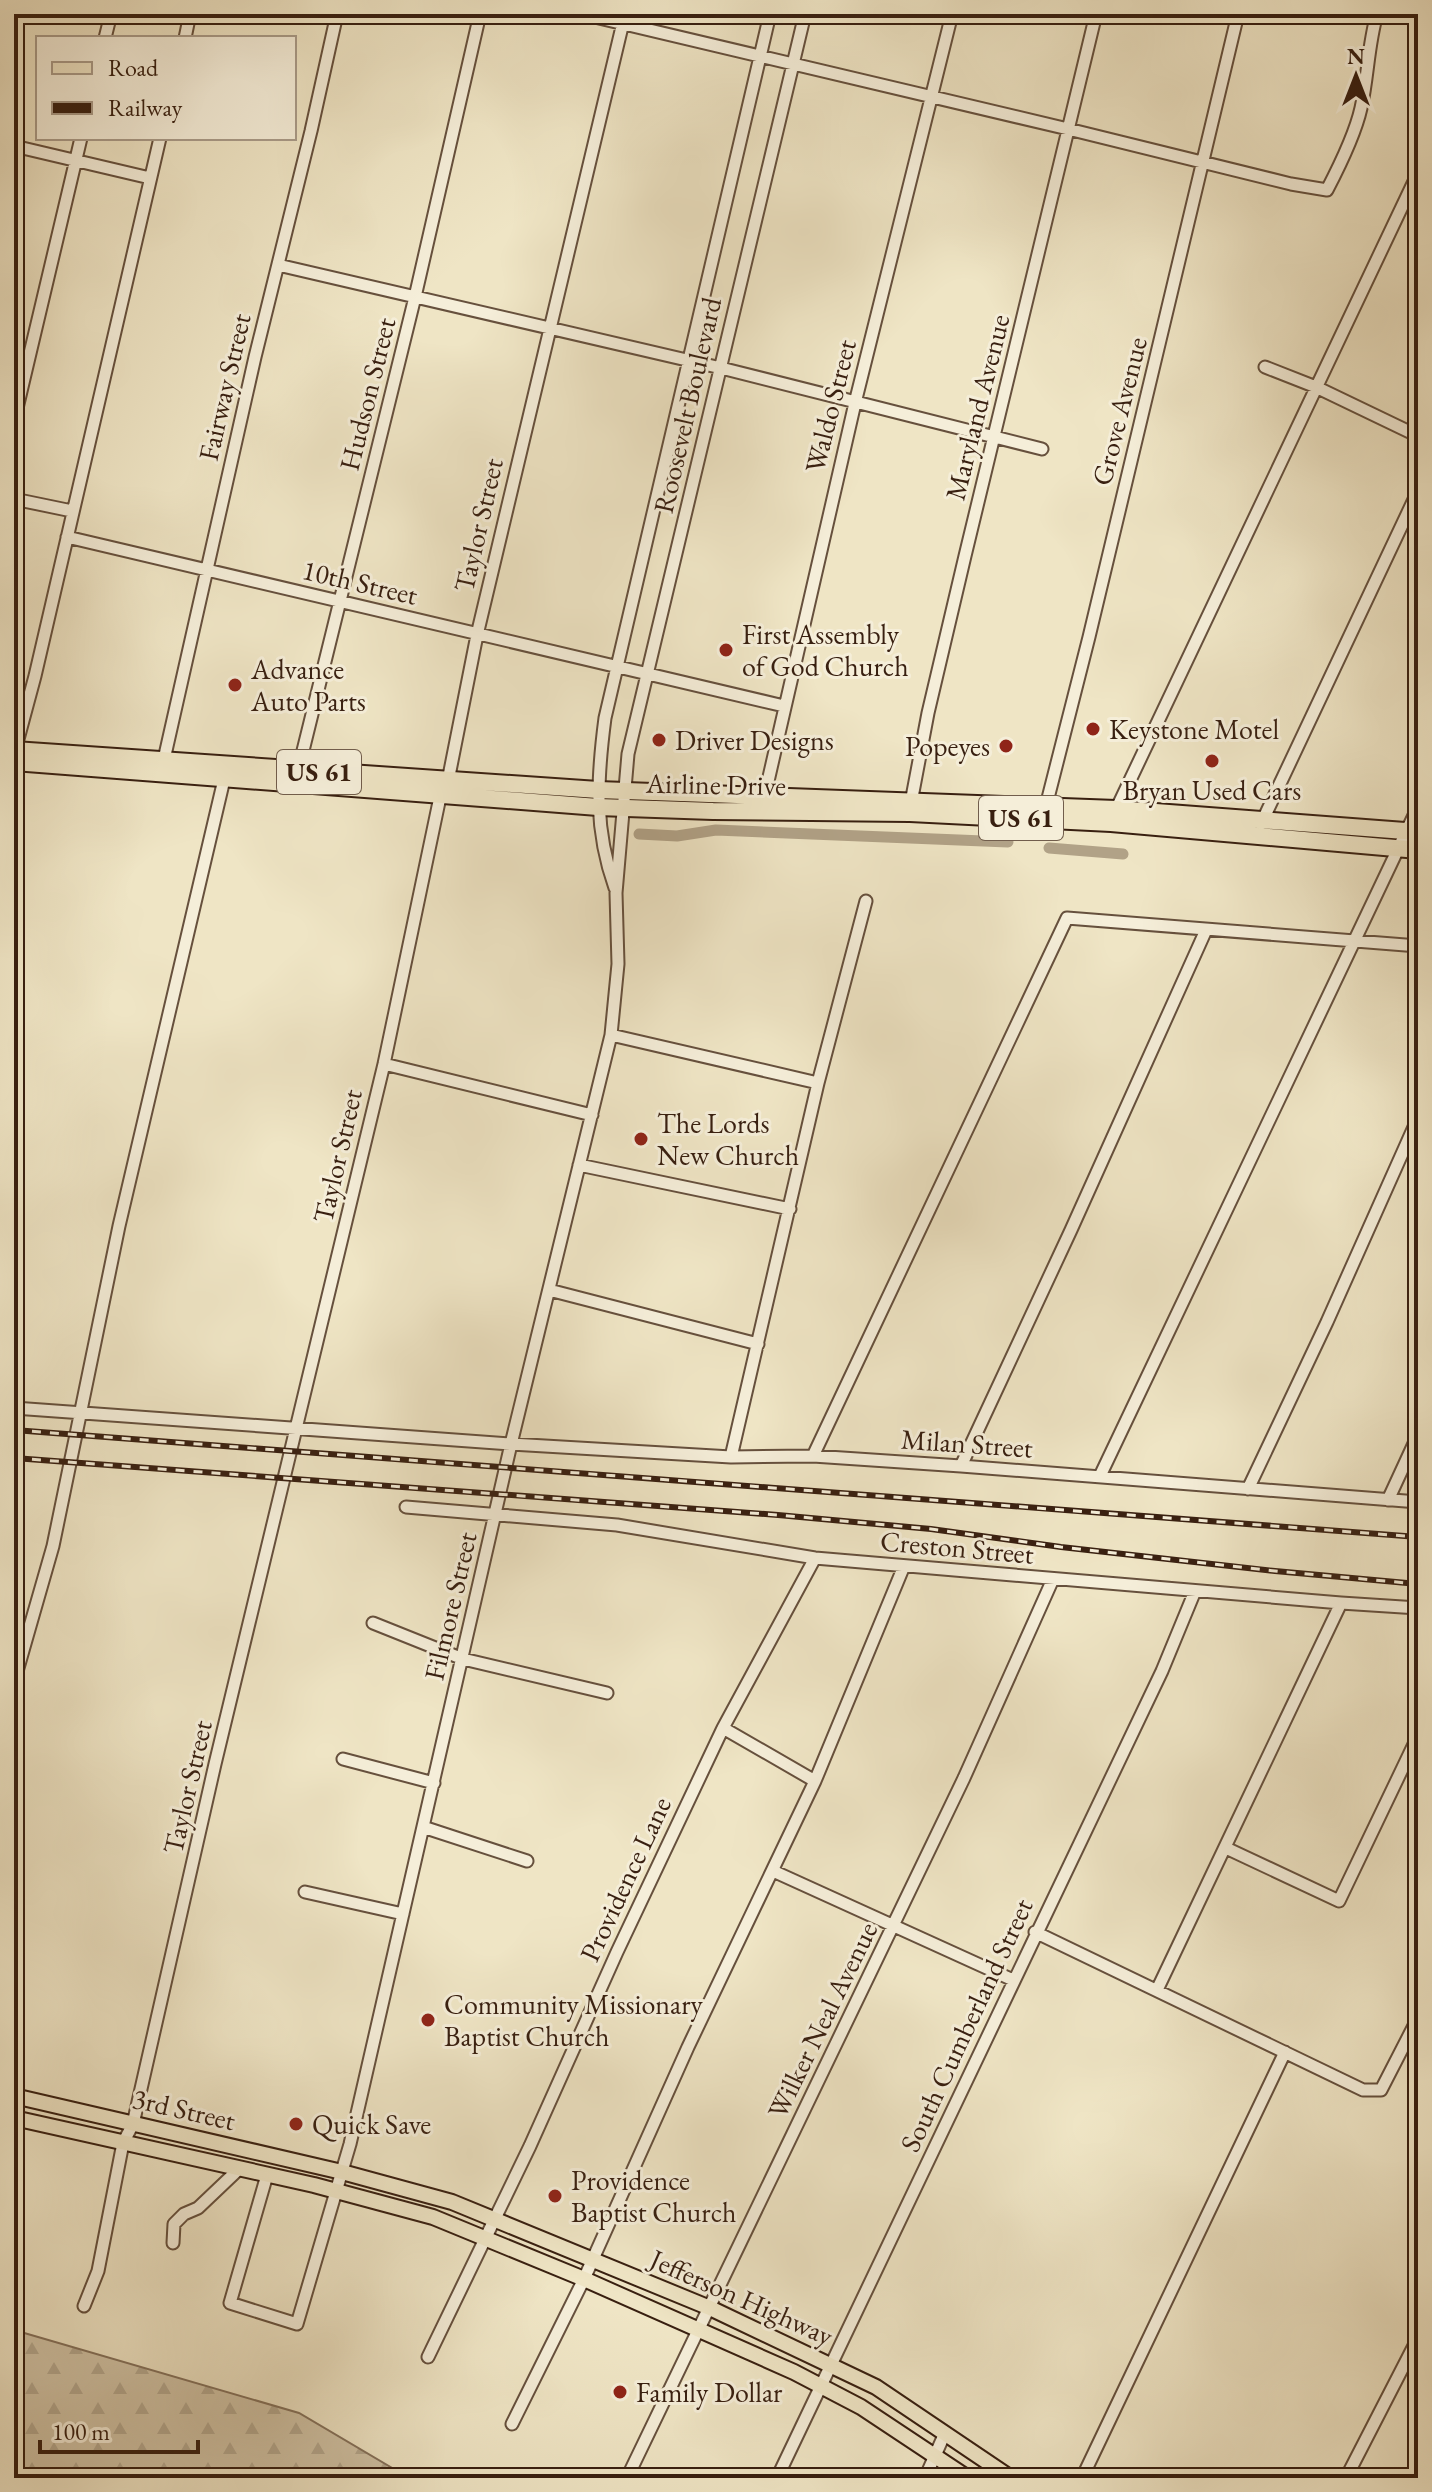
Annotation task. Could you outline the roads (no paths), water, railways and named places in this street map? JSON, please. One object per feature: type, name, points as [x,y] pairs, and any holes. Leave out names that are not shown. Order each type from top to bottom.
[{"type":"highway","name":"Airline Drive","points":[[14,751],[297,777],[440,797],[910,807],[1113,816],[1260,829],[1418,850]]},
{"type":"highway","name":"Airline Drive","points":[[14,762],[163,766]]},
{"type":"highway","name":"Airline Drive","points":[[297,777],[448,781],[598,799]]},
{"type":"highway","name":"Airline Drive","points":[[1260,829],[1412,831]]},
{"type":"main road","name":"3rd Street","points":[[14,2096],[342,2172]]},
{"type":"main road","name":"3rd Street","points":[[14,2118],[336,2192]]},
{"type":"main road","name":"Jefferson Highway","points":[[342,2172],[452,2202],[710,2308],[876,2387],[1011,2478]]},
{"type":"main road","name":"Jefferson Highway","points":[[336,2192],[433,2217],[700,2330],[861,2407],[968,2478]]},
{"type":"street","points":[[106,36],[111,14]]},
{"type":"street","points":[[185,36],[190,14]]},
{"type":"street","name":"Fairway Street","points":[[163,766],[337,14]]},
{"type":"street","name":"Hudson Street","points":[[297,777],[342,603],[480,14]]},
{"type":"street","points":[[582,14],[624,19],[1203,163],[1327,190],[1361,111],[1371,35],[1377,14]]},
{"type":"street","name":"Roosevelt Boulevard","points":[[598,799],[605,718],[615,667],[770,14]]},
{"type":"street","name":"Roosevelt Boulevard","points":[[623,800],[628,754],[805,14]]},
{"type":"street","name":"Waldo Street","points":[[763,804],[855,403],[952,14]]},
{"type":"street","name":"Maryland Avenue","points":[[910,807],[928,713],[1096,14]]},
{"type":"street","name":"Grove Avenue","points":[[1045,813],[1238,14]]},
{"type":"street","name":"Taylor Street","points":[[84,2306],[98,2271],[123,2143],[133,2124],[215,1764],[384,1064],[440,797],[448,781],[477,635],[624,19]]},
{"type":"street","points":[[14,421],[81,140]]},
{"type":"street","points":[[14,751],[160,140]]},
{"type":"street","points":[[14,146],[150,178]]},
{"type":"street","points":[[1113,816],[1418,173]]},
{"type":"street","points":[[278,265],[721,368],[1042,449]]},
{"type":"street","points":[[1265,367],[1316,387],[1418,436]]},
{"type":"street","points":[[1260,829],[1418,491]]},
{"type":"street","points":[[14,499],[72,511]]},
{"type":"street","name":"10th Street","points":[[67,537],[784,706]]},
{"type":"street","points":[[14,1682],[53,1546],[119,1226],[226,771]]},
{"type":"street","name":"Filmore Street","points":[[598,799],[603,848],[616,893]]},
{"type":"street","name":"Filmore Street","points":[[267,2175],[230,2303],[297,2324],[342,2172],[511,1444],[611,1035],[618,964],[616,893],[623,800]]},
{"type":"street","points":[[1100,1476],[1397,849],[1412,831],[1418,807]]},
{"type":"street","points":[[731,1457],[818,1083],[866,901]]},
{"type":"street","points":[[813,1456],[1067,918],[1418,946]]},
{"type":"street","points":[[961,1466],[1206,930]]},
{"type":"street","points":[[611,1035],[818,1083]]},
{"type":"street","points":[[384,1064],[592,1115]]},
{"type":"street","points":[[1248,1489],[1418,1118]]},
{"type":"street","points":[[579,1165],[790,1209]]},
{"type":"street","points":[[549,1290],[758,1344]]},
{"type":"street","name":"Milan Street","points":[[14,1408],[511,1444],[731,1457],[813,1456],[1418,1502]]},
{"type":"street","points":[[1388,1500],[1418,1435]]},
{"type":"street","name":"Creston Street","points":[[406,1507],[617,1525],[815,1558],[1418,1608]]},
{"type":"street","name":"Providence Lane","points":[[428,2357],[486,2239],[723,1728],[815,1558]]},
{"type":"street","points":[[512,2424],[584,2279],[688,2047],[815,1781],[904,1566]]},
{"type":"street","name":"Wilker Neal Avenue","points":[[627,2478],[964,1778],[1053,1579]]},
{"type":"street","name":"South Cumberland Street","points":[[777,2478],[1162,1671],[1195,1591]]},
{"type":"street","points":[[1157,1990],[1341,1603]]},
{"type":"street","points":[[373,1623],[463,1659],[607,1693]]},
{"type":"street","points":[[723,1728],[815,1781]]},
{"type":"street","points":[[1226,1848],[1339,1901],[1418,1736]]},
{"type":"street","points":[[343,1759],[434,1783]]},
{"type":"street","points":[[423,1827],[527,1861]]},
{"type":"street","points":[[773,1871],[1013,1980]]},
{"type":"street","points":[[305,1892],[403,1914]]},
{"type":"street","points":[[1035,1932],[1363,2090],[1381,2090],[1418,2018]]},
{"type":"street","points":[[1082,2478],[1285,2052]]},
{"type":"street","points":[[173,2243],[174,2224],[184,2214],[198,2208],[239,2169]]},
{"type":"street","points":[[1346,2478],[1418,2338]]},
{"type":"street","points":[[925,2478],[945,2433]]},
{"type":"waterway","points":[[639,834],[677,836],[716,830],[1008,842]]},
{"type":"waterway","points":[[1049,848],[1123,854]]},
{"type":"railway","points":[[14,1430],[1418,1537]]},
{"type":"railway","points":[[14,1458],[778,1515],[931,1529],[1061,1547],[1418,1584]]},
{"type":"place","name":"First Assembly of God Church","points":[[726,650]]},
{"type":"place","name":"Advance Auto Parts","points":[[235,685]]},
{"type":"place","name":"Keystone Motel","points":[[1093,729]]},
{"type":"place","name":"Driver Designs","points":[[659,740]]},
{"type":"place","name":"Popeyes","points":[[1006,746]]},
{"type":"place","name":"Bryan Used Cars","points":[[1212,761]]},
{"type":"place","name":"The Lords New Church","points":[[641,1139]]},
{"type":"place","name":"Community Missionary Baptist Church","points":[[428,2020]]},
{"type":"place","name":"Quick Save","points":[[296,2124]]},
{"type":"place","name":"Providence Baptist Church","points":[[555,2196]]},
{"type":"place","name":"Family Dollar","points":[[620,2392]]}]
